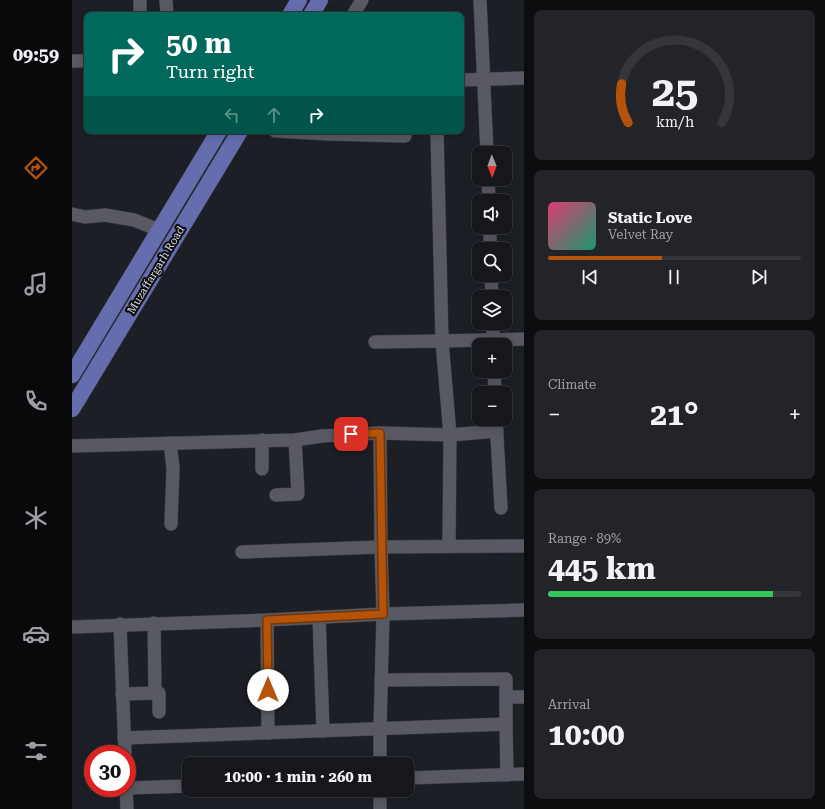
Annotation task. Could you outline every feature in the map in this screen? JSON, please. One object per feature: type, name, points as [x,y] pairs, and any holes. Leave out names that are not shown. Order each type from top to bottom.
[{"type":"main road","points":[[292,12],[299,0]]},
{"type":"main road","points":[[313,12],[320,0]]},
{"type":"main road","name":"Muzaffargarh Road","points":[[72,375],[217,134]]},
{"type":"main road","name":"Muzaffargarh Road","points":[[72,409],[238,134]]},
{"type":"street","points":[[140,0],[140,12]]},
{"type":"street","points":[[166,0],[167,12]]},
{"type":"street","points":[[355,12],[362,0]]},
{"type":"street","points":[[480,0],[488,146]]},
{"type":"street","points":[[72,61],[84,61]]},
{"type":"street","points":[[464,80],[524,78]]},
{"type":"street","points":[[329,134],[405,136]]},
{"type":"street","points":[[437,134],[442,340],[450,435],[449,546]]},
{"type":"street","points":[[72,214],[85,217],[105,215],[134,220],[160,230]]},
{"type":"street","points":[[512,340],[524,339]]},
{"type":"street","points":[[375,342],[442,340],[472,341]]},
{"type":"street","points":[[72,446],[295,440],[322,436],[380,433],[450,435],[491,426]]},
{"type":"street","points":[[496,426],[501,508]]},
{"type":"street","points":[[380,433],[383,614],[380,757]]},
{"type":"street","points":[[262,440],[262,469]]},
{"type":"street","points":[[276,495],[298,494],[295,440]]},
{"type":"street","points":[[170,443],[173,468],[171,524]]},
{"type":"street","points":[[242,552],[381,547],[524,546]]},
{"type":"street","points":[[72,627],[383,614],[524,610]]},
{"type":"street","points":[[319,617],[322,731]]},
{"type":"street","points":[[267,620],[268,733]]},
{"type":"street","points":[[154,623],[155,693]]},
{"type":"street","points":[[120,624],[124,745]]},
{"type":"street","points":[[381,680],[506,679],[507,775]]},
{"type":"street","points":[[122,694],[159,693],[159,712]]},
{"type":"street","points":[[506,697],[524,697]]},
{"type":"street","points":[[124,738],[506,724]]},
{"type":"street","points":[[414,778],[524,774]]},
{"type":"street","points":[[136,788],[182,786]]},
{"type":"street","points":[[126,797],[127,809]]},
{"type":"street","points":[[380,797],[380,809]]},
{"type":"route","points":[[268,690],[267,620],[383,614],[380,433],[351,434]]}]
